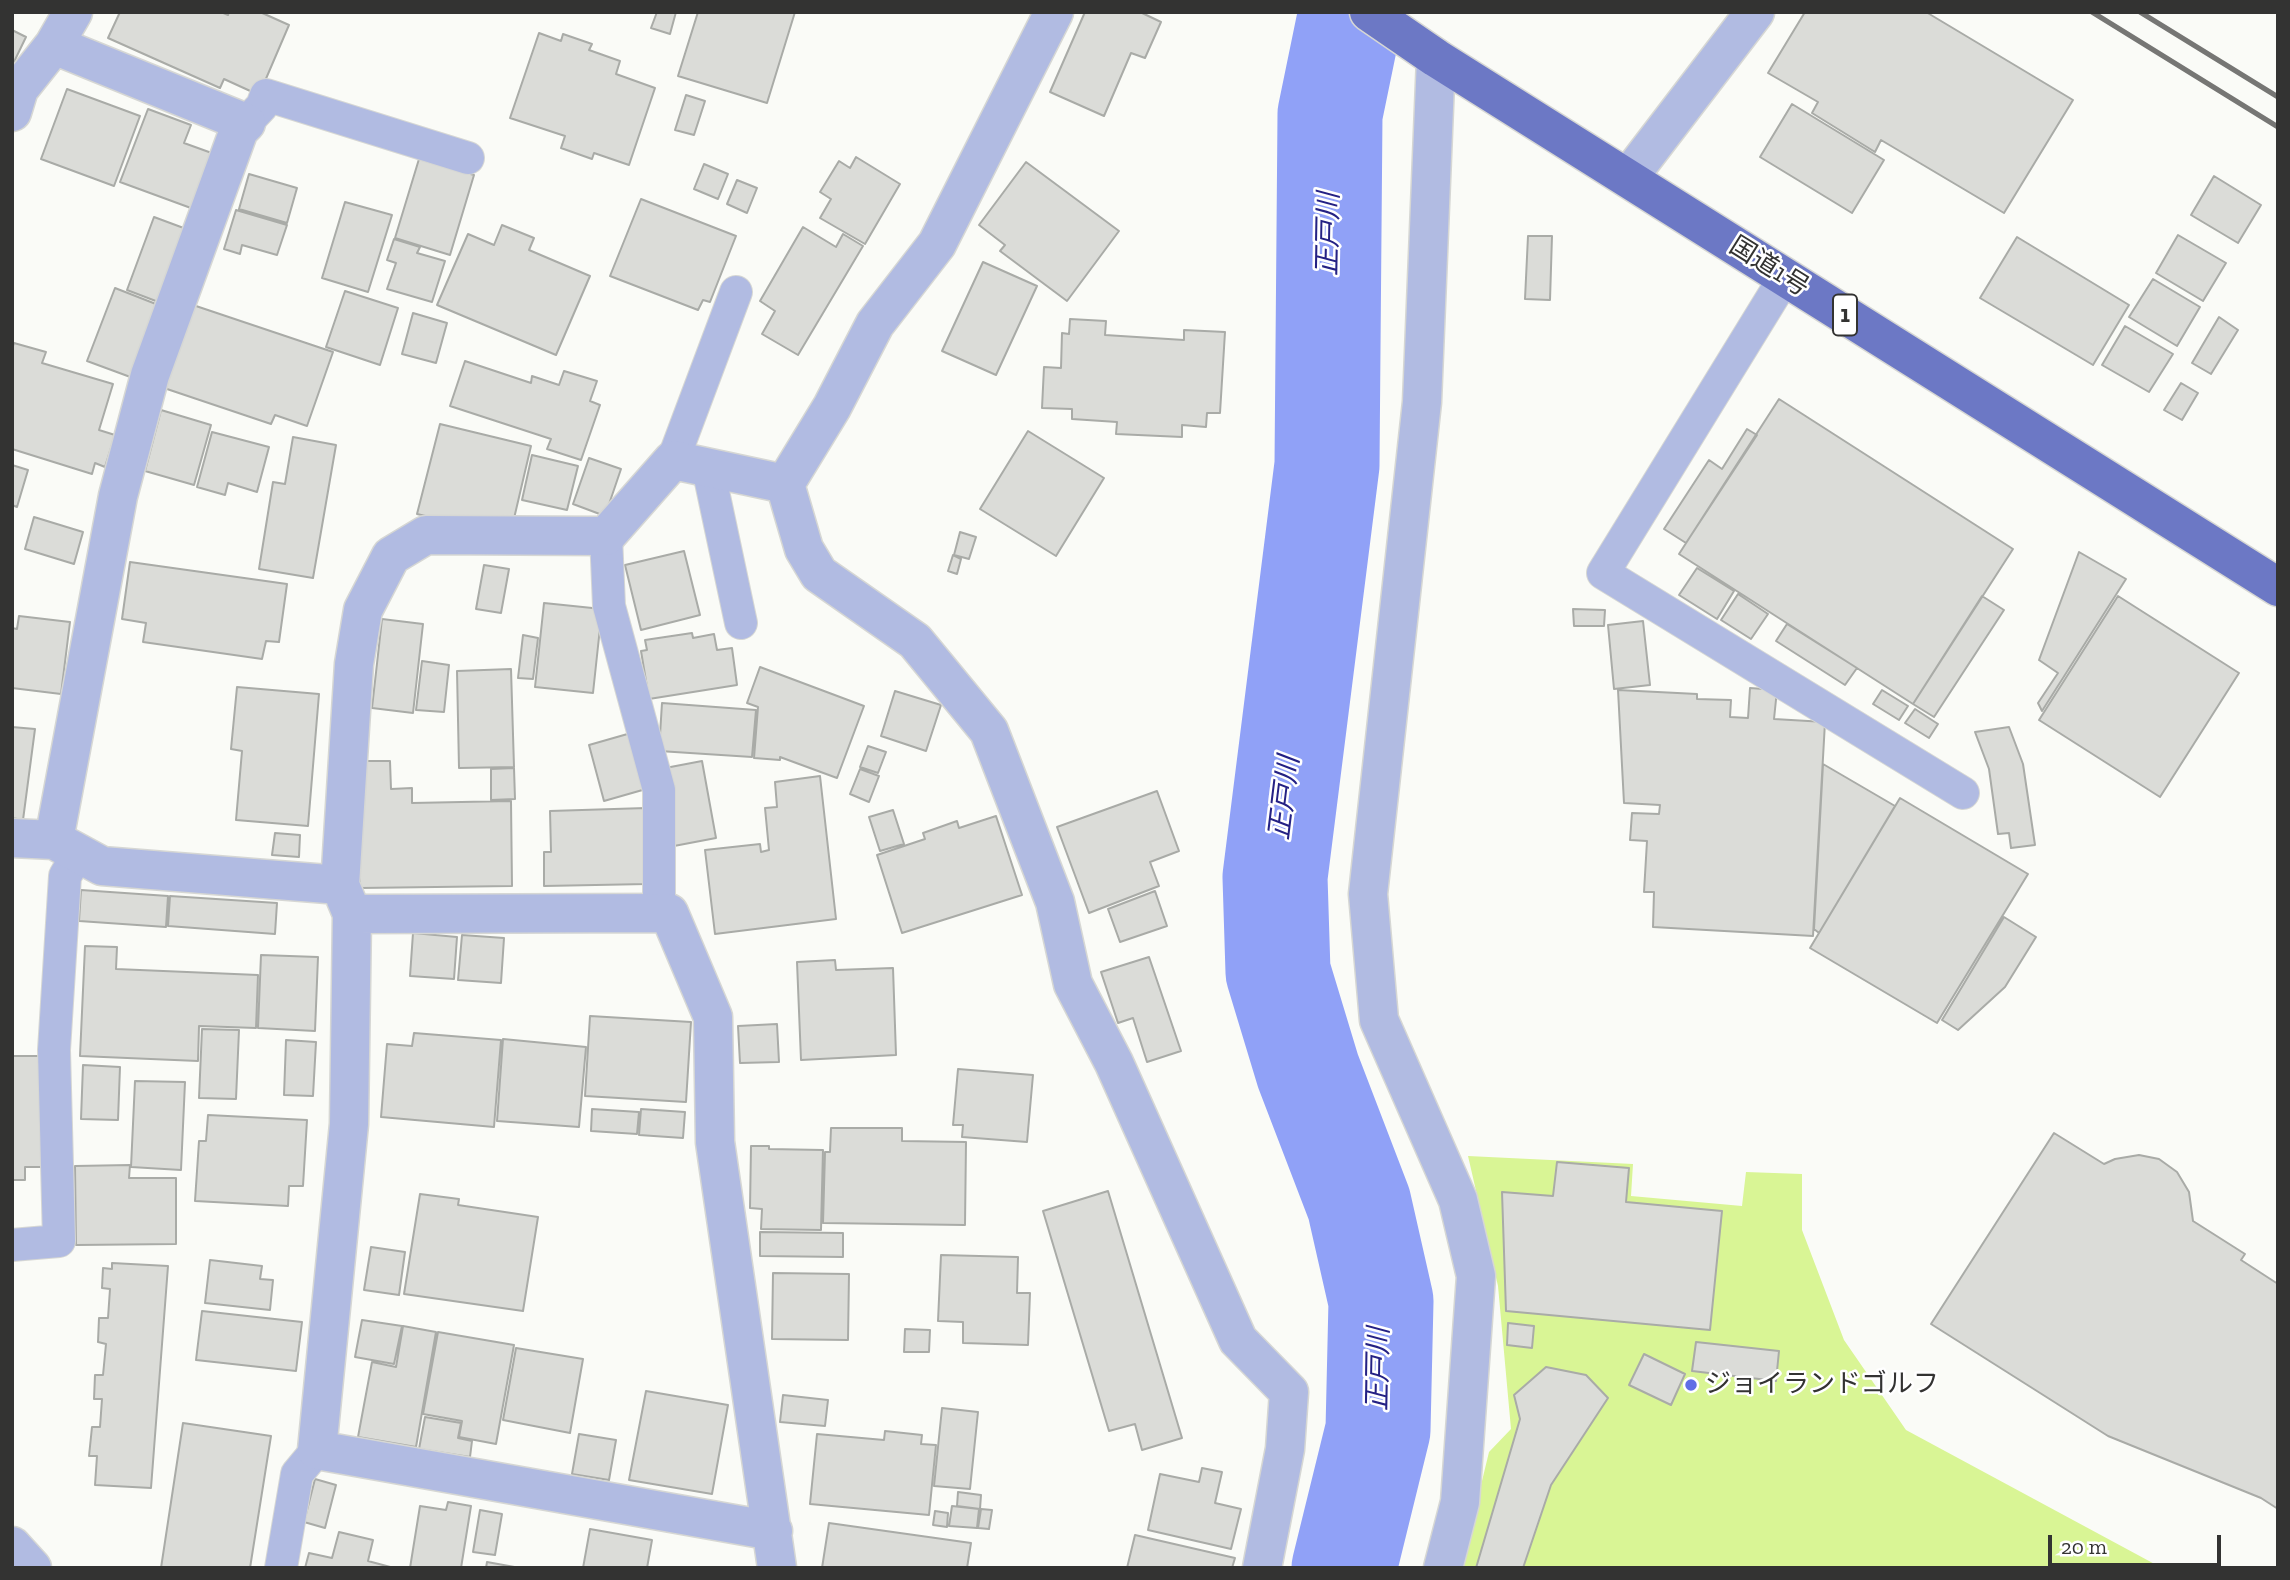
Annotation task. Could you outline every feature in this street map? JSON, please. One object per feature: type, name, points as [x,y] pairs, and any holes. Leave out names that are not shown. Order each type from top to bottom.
[{"type":"highway","name":"国道1号","points":[[1369,12],[1425,50],[2278,587]]},
{"type":"street","points":[[12,112],[19,89],[54,46],[73,12]]},
{"type":"street","points":[[1054,12],[937,244],[874,324],[832,407],[785,484],[804,550],[819,574],[915,641],[989,731],[1055,902],[1073,984],[1114,1063],[1238,1340],[1289,1392],[1285,1449],[1262,1568]]},
{"type":"street","points":[[1628,178],[1755,12]]},
{"type":"street","points":[[54,46],[246,123],[239,130],[146,389],[118,496],[66,847]]},
{"type":"street","points":[[1425,50],[1422,401],[1367,894],[1379,1020],[1458,1200],[1476,1276],[1460,1502],[1443,1568]]},
{"type":"street","points":[[12,838],[66,847],[102,866],[346,900],[669,912],[713,1017],[715,1142],[775,1550],[317,1450],[349,1124],[346,900],[354,664],[363,610],[391,556],[426,535],[606,536],[690,464],[785,484]]},
{"type":"street","points":[[12,1546],[32,1568]]},
{"type":"lane","points":[[246,123],[262,106],[266,95],[468,158]]},
{"type":"lane","points":[[1785,277],[1603,573],[1963,793]]},
{"type":"lane","points":[[736,292],[690,464],[741,623]]},
{"type":"lane","points":[[606,536],[609,606],[659,790],[659,912]]},
{"type":"lane","points":[[12,1245],[59,1241],[54,1050],[66,847]]},
{"type":"lane","points":[[281,1568],[297,1474],[317,1450]]},
{"type":"green space","name":"ジョイランドゴルフ","points":[[1468,1156],[1633,1164],[1631,1196],[1742,1206],[1746,1172],[1802,1174],[1802,1230],[1844,1340],[1906,1430],[2162,1568],[1461,1568],[1489,1452],[1511,1429],[1498,1286]]},
{"type":"building","points":[[120,12],[221,12],[228,15],[229,12],[260,12],[289,25],[259,95],[224,79],[220,88],[108,38]]},
{"type":"building","points":[[657,12],[676,12],[670,34],[651,28]]},
{"type":"building","points":[[698,12],[795,12],[767,103],[678,76]]},
{"type":"building","points":[[1085,12],[1140,12],[1161,22],[1145,58],[1131,53],[1104,116],[1050,92]]},
{"type":"building","points":[[1805,12],[1926,12],[2073,100],[2004,213],[1881,140],[1875,152],[1812,113],[1818,102],[1768,73]]},
{"type":"building","points":[[12,30],[26,37],[12,66]]},
{"type":"building","points":[[539,33],[561,41],[563,34],[592,44],[589,50],[620,61],[616,74],[655,88],[629,165],[594,153],[592,159],[561,148],[565,136],[510,118]]},
{"type":"building","points":[[67,89],[140,116],[114,186],[41,159]]},
{"type":"building","points":[[686,95],[705,101],[694,135],[675,130]]},
{"type":"building","points":[[1792,104],[1884,160],[1852,213],[1760,157]]},
{"type":"building","points":[[148,109],[191,125],[184,143],[220,156],[199,211],[120,182]]},
{"type":"building","points":[[856,157],[900,184],[865,244],[820,218],[831,199],[820,192],[839,161],[850,168]]},
{"type":"building","points":[[419,159],[474,175],[450,255],[395,238]]},
{"type":"building","points":[[1026,162],[1119,231],[1067,301],[1000,251],[1005,245],[979,225]]},
{"type":"building","points":[[704,164],[728,174],[718,199],[694,189]]},
{"type":"building","points":[[249,174],[297,188],[287,223],[239,209]]},
{"type":"building","points":[[2214,176],[2261,205],[2238,243],[2191,215]]},
{"type":"building","points":[[737,180],[757,188],[747,213],[727,204]]},
{"type":"building","points":[[641,199],[736,236],[710,302],[703,300],[698,310],[610,276]]},
{"type":"building","points":[[345,202],[392,215],[368,292],[322,278]]},
{"type":"building","points":[[236,210],[287,225],[277,255],[242,245],[240,254],[224,249]]},
{"type":"building","points":[[154,217],[189,230],[161,303],[127,290]]},
{"type":"building","points":[[502,225],[534,238],[529,250],[590,276],[556,355],[437,305],[468,234],[494,245]]},
{"type":"building","points":[[803,227],[836,247],[843,234],[863,246],[798,355],[762,334],[775,311],[760,301]]},
{"type":"building","points":[[2178,235],[2226,263],[2203,301],[2156,273]]},
{"type":"building","points":[[1528,236],[1552,236],[1550,300],[1525,299]]},
{"type":"building","points":[[2017,237],[2129,305],[2093,365],[1980,298]]},
{"type":"building","points":[[394,239],[420,247],[417,253],[445,261],[432,302],[387,289],[396,263],[387,260]]},
{"type":"building","points":[[983,262],[1037,286],[996,375],[942,351]]},
{"type":"building","points":[[2153,279],[2200,307],[2177,346],[2129,317]]},
{"type":"building","points":[[115,288],[161,306],[133,378],[87,361]]},
{"type":"building","points":[[345,291],[398,308],[380,365],[326,347]]},
{"type":"building","points":[[190,304],[333,352],[307,426],[275,415],[271,424],[161,387]]},
{"type":"building","points":[[413,313],[447,323],[436,363],[402,354]]},
{"type":"building","points":[[2219,317],[2238,330],[2211,374],[2192,363]]},
{"type":"building","points":[[1070,319],[1106,321],[1105,335],[1184,340],[1184,330],[1225,332],[1220,413],[1207,413],[1206,427],[1182,425],[1182,437],[1116,434],[1117,422],[1072,419],[1072,409],[1042,408],[1044,367],[1061,368],[1062,333],[1069,334]]},
{"type":"building","points":[[2125,326],[2173,354],[2149,392],[2102,365]]},
{"type":"building","points":[[14,343],[46,352],[42,363],[113,384],[99,430],[115,435],[105,467],[95,463],[92,474],[12,449]]},
{"type":"building","points":[[465,361],[531,383],[532,376],[559,385],[564,371],[597,381],[590,401],[600,405],[581,460],[547,449],[551,439],[450,406]]},
{"type":"building","points":[[2181,383],[2198,393],[2182,420],[2164,410]]},
{"type":"building","points":[[1779,399],[2013,549],[1913,704],[1679,554]]},
{"type":"building","points":[[161,410],[211,425],[194,485],[145,471]]},
{"type":"building","points":[[440,424],[531,446],[512,527],[464,525],[417,514]]},
{"type":"building","points":[[1747,429],[1757,435],[1686,543],[1664,529],[1709,460],[1722,469]]},
{"type":"building","points":[[1028,431],[1104,478],[1056,556],[980,509]]},
{"type":"building","points":[[212,432],[269,447],[257,492],[228,483],[225,495],[197,487]]},
{"type":"building","points":[[293,437],[336,445],[313,578],[259,569],[273,482],[285,484]]},
{"type":"building","points":[[532,455],[578,466],[567,510],[522,500]]},
{"type":"building","points":[[589,458],[621,469],[605,516],[573,504]]},
{"type":"building","points":[[12,465],[28,470],[17,507],[12,505]]},
{"type":"building","points":[[34,517],[83,532],[74,564],[25,549]]},
{"type":"building","points":[[960,532],[976,537],[969,559],[954,555]]},
{"type":"building","points":[[684,551],[700,615],[641,630],[625,565]]},
{"type":"building","points":[[2079,552],[2126,579],[2042,711],[2038,703],[2058,673],[2039,660]]},
{"type":"building","points":[[953,555],[961,559],[957,574],[948,571]]},
{"type":"building","points":[[130,562],[287,584],[279,642],[266,641],[262,659],[143,642],[146,623],[122,619]]},
{"type":"building","points":[[484,565],[509,569],[501,613],[476,609]]},
{"type":"building","points":[[1697,568],[1734,591],[1717,619],[1679,595]]},
{"type":"building","points":[[1738,594],[1768,614],[1751,639],[1721,620]]},
{"type":"building","points":[[1982,596],[2004,610],[1934,717],[1913,704]]},
{"type":"building","points":[[2118,596],[2239,673],[2160,797],[2039,720]]},
{"type":"building","points":[[544,603],[602,609],[593,693],[535,687]]},
{"type":"building","points":[[1573,609],[1605,610],[1604,626],[1574,626]]},
{"type":"building","points":[[19,616],[70,622],[61,694],[12,688],[12,628],[17,629]]},
{"type":"building","points":[[382,619],[423,624],[413,713],[372,708]]},
{"type":"building","points":[[1643,621],[1650,685],[1614,689],[1608,625]]},
{"type":"building","points":[[1787,624],[1857,668],[1845,685],[1776,641]]},
{"type":"building","points":[[692,633],[693,638],[714,634],[717,650],[732,648],[737,685],[649,699],[641,651],[647,650],[645,640]]},
{"type":"building","points":[[523,635],[538,638],[533,679],[518,678]]},
{"type":"building","points":[[422,661],[449,665],[444,712],[416,710]]},
{"type":"building","points":[[760,667],[864,706],[837,778],[780,757],[780,760],[754,758],[758,707],[747,703]]},
{"type":"building","points":[[511,669],[514,767],[459,768],[457,671]]},
{"type":"building","points":[[237,687],[319,694],[308,826],[236,820],[242,751],[231,749]]},
{"type":"building","points":[[1750,688],[1777,690],[1774,719],[1825,722],[1813,936],[1653,927],[1654,892],[1644,892],[1647,841],[1630,840],[1632,813],[1659,814],[1660,805],[1624,803],[1618,690],[1697,694],[1697,699],[1731,700],[1730,717],[1748,718]]},
{"type":"building","points":[[1882,690],[1908,706],[1899,720],[1873,704]]},
{"type":"building","points":[[895,691],[941,705],[926,751],[881,736]]},
{"type":"building","points":[[662,703],[756,710],[752,757],[659,751]]},
{"type":"building","points":[[1915,709],[1938,724],[1929,738],[1905,723]]},
{"type":"building","points":[[12,727],[35,729],[23,820],[12,818]]},
{"type":"building","points":[[2009,727],[2023,764],[2035,845],[2011,848],[2009,833],[1998,834],[1989,769],[1975,732]]},
{"type":"building","points":[[638,731],[653,787],[604,801],[589,745]]},
{"type":"building","points":[[868,746],[886,752],[878,773],[860,767]]},
{"type":"building","points":[[359,761],[390,761],[391,789],[412,788],[412,803],[511,801],[512,886],[360,888]]},
{"type":"building","points":[[702,761],[716,838],[674,846],[660,769]]},
{"type":"building","points":[[1823,764],[1895,806],[1819,933],[1814,929]]},
{"type":"building","points":[[514,768],[515,799],[491,800],[491,769]]},
{"type":"building","points":[[860,769],[879,776],[869,802],[850,794]]},
{"type":"building","points":[[820,776],[836,919],[715,934],[705,850],[760,844],[761,852],[769,850],[765,808],[777,807],[775,782]]},
{"type":"building","points":[[1157,791],[1179,851],[1150,862],[1159,886],[1089,913],[1057,827]]},
{"type":"building","points":[[1900,798],[2028,874],[1937,1023],[1810,948]]},
{"type":"building","points":[[646,808],[647,884],[544,886],[544,852],[551,852],[550,811]]},
{"type":"building","points":[[893,810],[904,844],[880,851],[869,817]]},
{"type":"building","points":[[996,816],[1022,895],[902,933],[877,855],[925,839],[923,833],[957,821],[959,828]]},
{"type":"building","points":[[275,833],[300,835],[299,857],[272,855]]},
{"type":"building","points":[[81,890],[168,896],[166,927],[79,921]]},
{"type":"building","points":[[1155,891],[1167,926],[1120,942],[1108,909]]},
{"type":"building","points":[[170,896],[277,903],[275,934],[168,926]]},
{"type":"building","points":[[2004,917],[2036,937],[2005,987],[1958,1030],[1942,1020]]},
{"type":"building","points":[[413,933],[457,937],[454,979],[410,976]]},
{"type":"building","points":[[462,935],[504,938],[501,983],[458,980]]},
{"type":"building","points":[[85,946],[117,947],[116,969],[258,975],[256,1028],[199,1026],[198,1061],[80,1056]]},
{"type":"building","points":[[261,955],[318,957],[315,1031],[258,1028]]},
{"type":"building","points":[[1149,957],[1181,1051],[1147,1062],[1133,1018],[1118,1023],[1101,972]]},
{"type":"building","points":[[835,960],[836,970],[893,968],[896,1055],[801,1060],[797,962]]},
{"type":"building","points":[[590,1016],[691,1022],[686,1102],[585,1096]]},
{"type":"building","points":[[777,1024],[779,1062],[740,1063],[738,1026]]},
{"type":"building","points":[[202,1029],[239,1030],[236,1099],[199,1098]]},
{"type":"building","points":[[414,1033],[501,1040],[494,1127],[381,1117],[387,1044],[412,1046]]},
{"type":"building","points":[[503,1039],[586,1047],[579,1127],[497,1121]]},
{"type":"building","points":[[286,1040],[316,1042],[313,1096],[284,1095]]},
{"type":"building","points":[[12,1056],[44,1056],[44,1167],[25,1167],[25,1180],[12,1180]]},
{"type":"building","points":[[83,1065],[120,1067],[118,1120],[81,1119]]},
{"type":"building","points":[[958,1069],[1033,1075],[1027,1142],[962,1137],[963,1125],[953,1125]]},
{"type":"building","points":[[135,1081],[185,1082],[181,1170],[131,1167]]},
{"type":"building","points":[[592,1109],[639,1112],[637,1134],[591,1131]]},
{"type":"building","points":[[641,1109],[685,1112],[683,1138],[639,1135]]},
{"type":"building","points":[[208,1115],[307,1120],[303,1186],[289,1186],[288,1206],[195,1201],[199,1141],[206,1141]]},
{"type":"building","points":[[831,1128],[902,1128],[902,1141],[966,1142],[965,1225],[823,1223],[825,1152],[830,1152]]},
{"type":"building","points":[[2054,1133],[2104,1164],[2115,1159],[2139,1155],[2159,1159],[2177,1172],[2189,1192],[2193,1221],[2245,1254],[2241,1260],[2278,1284],[2278,1509],[2261,1498],[2108,1436],[1931,1324]]},
{"type":"building","points":[[751,1146],[823,1150],[821,1230],[761,1229],[762,1209],[750,1208]]},
{"type":"building","points":[[1557,1162],[1629,1168],[1626,1202],[1722,1211],[1710,1330],[1506,1311],[1502,1192],[1553,1196]]},
{"type":"building","points":[[130,1165],[129,1178],[176,1178],[176,1244],[76,1245],[75,1166]]},
{"type":"building","points":[[1108,1191],[1182,1438],[1142,1450],[1135,1424],[1109,1431],[1043,1211]]},
{"type":"building","points":[[420,1194],[459,1199],[458,1205],[538,1217],[523,1311],[404,1294]]},
{"type":"building","points":[[760,1232],[843,1233],[843,1257],[760,1256]]},
{"type":"building","points":[[371,1247],[405,1252],[399,1295],[364,1290]]},
{"type":"building","points":[[941,1255],[1018,1257],[1017,1293],[1030,1293],[1028,1345],[963,1343],[963,1322],[938,1321]]},
{"type":"building","points":[[210,1260],[262,1266],[260,1279],[273,1280],[270,1310],[205,1303]]},
{"type":"building","points":[[112,1263],[168,1266],[151,1488],[95,1485],[97,1456],[89,1456],[92,1427],[100,1427],[102,1399],[94,1399],[95,1375],[103,1375],[106,1344],[98,1342],[99,1318],[108,1318],[110,1289],[102,1288],[103,1268],[112,1269]]},
{"type":"building","points":[[773,1273],[849,1274],[848,1340],[772,1339]]},
{"type":"building","points":[[202,1311],[302,1322],[296,1371],[196,1360]]},
{"type":"building","points":[[362,1320],[402,1326],[394,1364],[355,1357]]},
{"type":"building","points":[[1508,1323],[1534,1326],[1532,1348],[1507,1345]]},
{"type":"building","points":[[403,1326],[436,1332],[416,1447],[358,1437],[372,1362],[396,1367]]},
{"type":"building","points":[[905,1329],[930,1330],[929,1352],[904,1352]]},
{"type":"building","points":[[438,1332],[514,1345],[496,1444],[459,1437],[462,1421],[423,1414]]},
{"type":"building","points":[[1696,1342],[1779,1351],[1776,1381],[1692,1371]]},
{"type":"building","points":[[516,1348],[583,1359],[570,1433],[503,1420]]},
{"type":"building","points":[[1644,1354],[1685,1374],[1671,1405],[1629,1385]]},
{"type":"building","points":[[1546,1367],[1586,1375],[1608,1398],[1551,1485],[1523,1568],[1476,1568],[1520,1419],[1514,1395]]},
{"type":"building","points":[[646,1391],[728,1405],[712,1494],[629,1480]]},
{"type":"building","points":[[783,1395],[828,1400],[825,1426],[780,1422]]},
{"type":"building","points":[[942,1408],[978,1412],[970,1489],[934,1486]]},
{"type":"building","points":[[425,1417],[461,1423],[458,1438],[472,1441],[470,1457],[419,1449]]},
{"type":"building","points":[[183,1423],[271,1436],[250,1568],[161,1568]]},
{"type":"building","points":[[885,1431],[922,1435],[921,1444],[936,1445],[929,1515],[810,1504],[817,1434],[884,1440]]},
{"type":"building","points":[[579,1434],[616,1440],[609,1480],[572,1474]]},
{"type":"building","points":[[1202,1468],[1222,1472],[1215,1503],[1241,1509],[1231,1549],[1148,1530],[1160,1474],[1199,1482]]},
{"type":"building","points":[[315,1479],[336,1485],[325,1528],[304,1522]]},
{"type":"building","points":[[958,1492],[981,1495],[980,1509],[957,1506]]},
{"type":"building","points":[[448,1502],[471,1506],[461,1568],[410,1568],[420,1506],[446,1510]]},
{"type":"building","points":[[952,1506],[979,1509],[977,1528],[949,1526]]},
{"type":"building","points":[[981,1509],[992,1510],[989,1529],[978,1528]]},
{"type":"building","points":[[480,1510],[502,1514],[495,1555],[473,1552]]},
{"type":"building","points":[[935,1511],[948,1513],[947,1527],[933,1525]]},
{"type":"building","points":[[829,1523],[971,1543],[967,1568],[822,1568]]},
{"type":"building","points":[[590,1529],[652,1540],[647,1568],[583,1568]]},
{"type":"building","points":[[339,1532],[373,1540],[368,1561],[394,1568],[305,1568],[309,1553],[332,1558]]},
{"type":"building","points":[[1135,1535],[1235,1558],[1232,1568],[1127,1568]]},
{"type":"building","points":[[487,1562],[520,1568],[486,1568]]},
{"type":"waterway","name":"正戸川","points":[[1344,1568],[1378,1430],[1381,1301],[1359,1204],[1308,1071],[1278,972],[1275,877],[1327,465],[1330,114],[1351,12]]},
{"type":"railway","points":[[2092,12],[2278,127]]},
{"type":"railway","points":[[2140,12],[2278,97]]},
{"type":"place","name":"ジョイランドゴルフ","points":[[1691,1385]]}]
